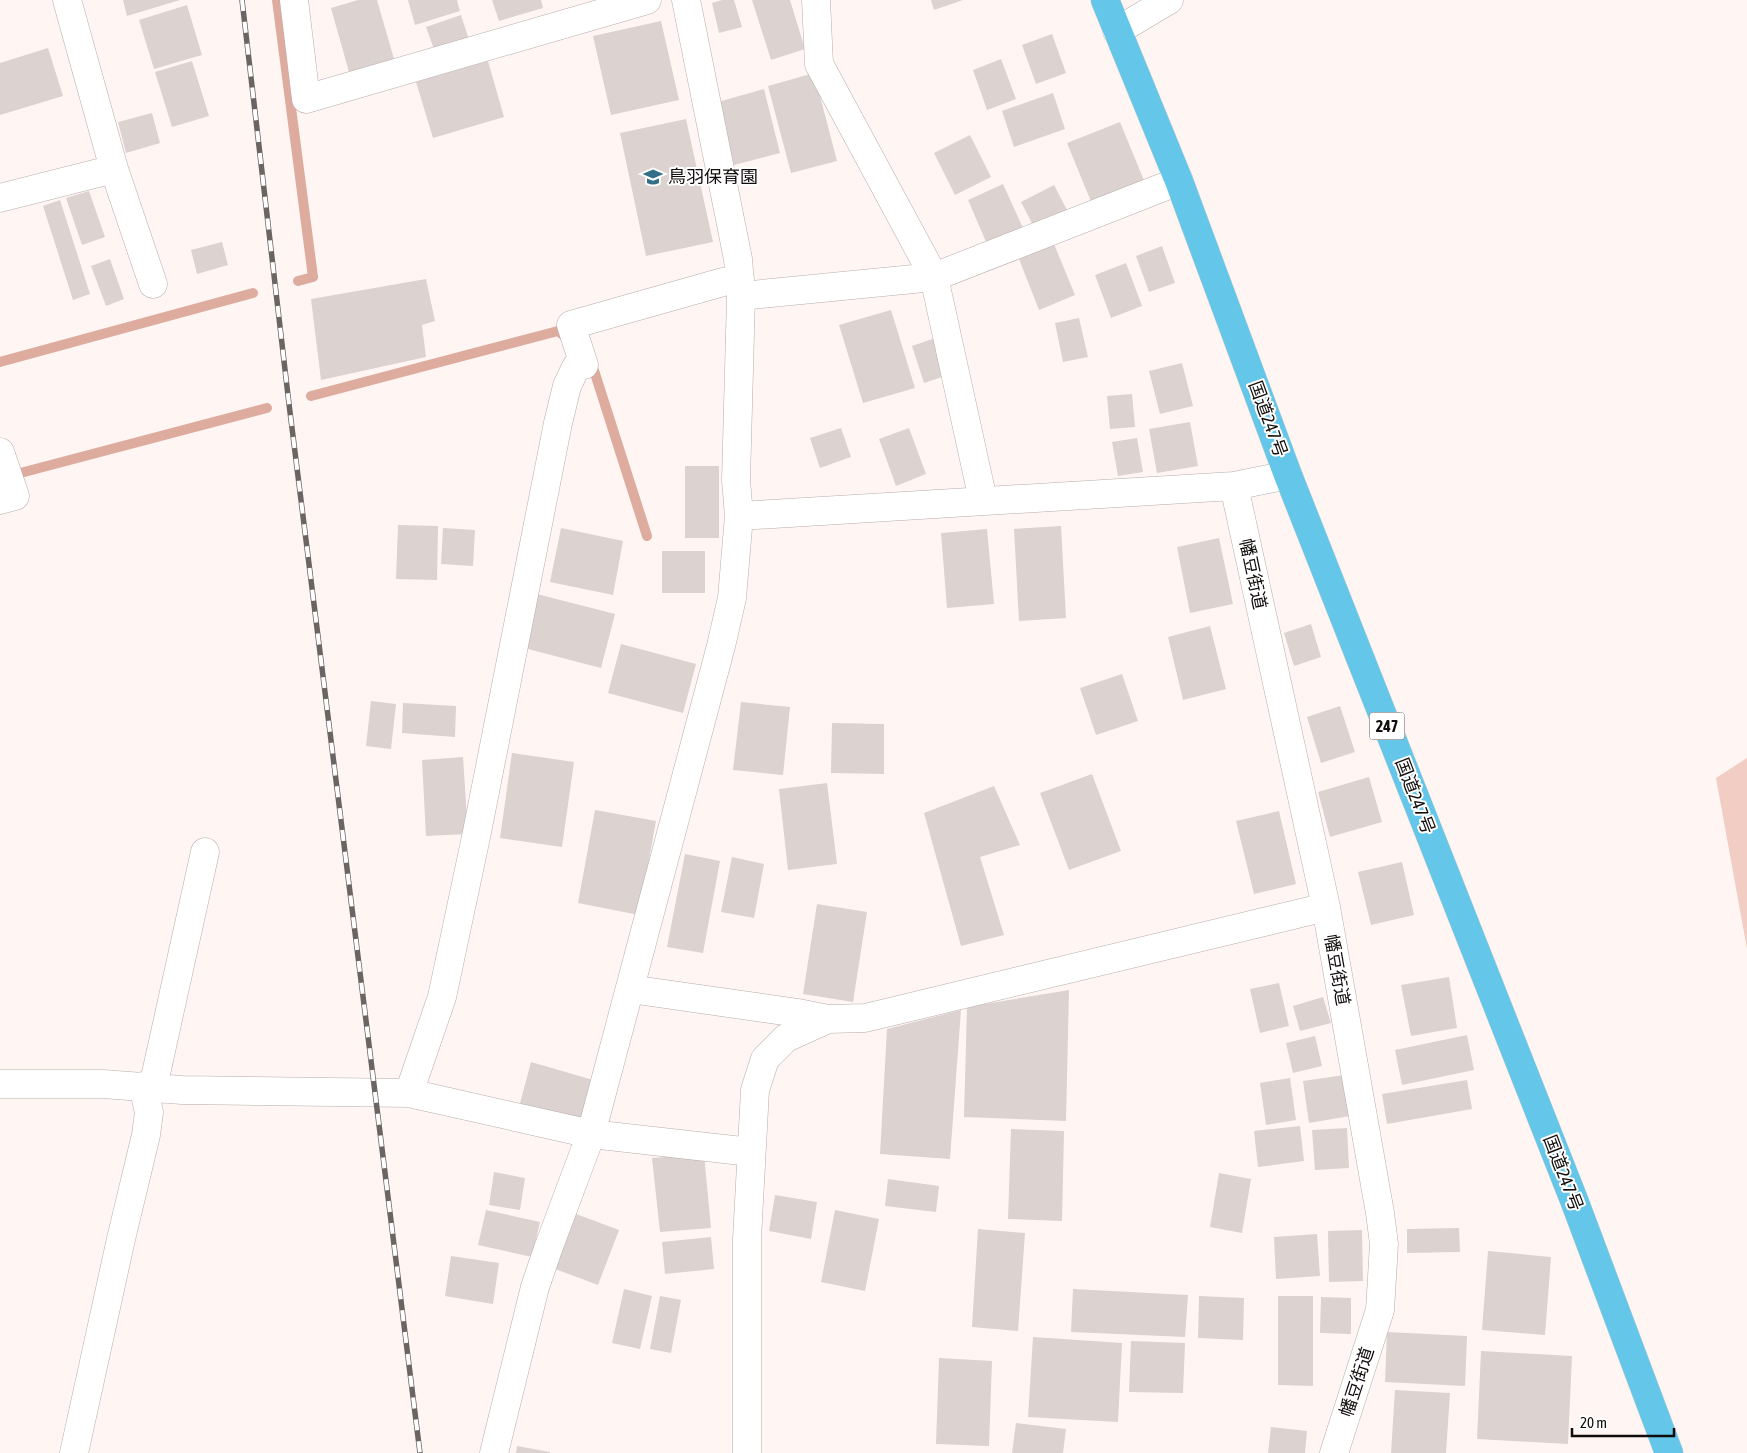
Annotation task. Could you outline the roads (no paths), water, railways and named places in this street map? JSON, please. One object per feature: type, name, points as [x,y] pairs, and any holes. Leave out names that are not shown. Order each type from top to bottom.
[{"type":"highway","name":"国道247号","points":[[1105,0],[1179,180],[1288,475],[1574,1200],[1669,1453]]},
{"type":"street","points":[[67,0],[114,169],[153,284]]},
{"type":"street","points":[[294,0],[306,99],[646,0]]},
{"type":"street","points":[[494,1453],[536,1287],[548,1249],[591,1134],[721,646],[732,598],[739,516],[736,480],[740,288],[738,259],[686,0]]},
{"type":"street","points":[[816,0],[820,64],[934,277],[983,500]]},
{"type":"street","points":[[1117,31],[1169,0]]},
{"type":"street","points":[[0,198],[114,169]]},
{"type":"street","points":[[409,1093],[442,997],[476,837],[558,423],[567,386],[576,367],[584,364],[571,325],[723,282],[740,288],[934,277],[1179,180]]},
{"type":"street","points":[[0,452],[6,493]]},
{"type":"street","points":[[739,516],[1234,486],[1288,475]]},
{"type":"street","name":"幡豆街道","points":[[1234,486],[1326,907],[1384,1244],[1380,1310],[1334,1453]]},
{"type":"street","points":[[74,1453],[146,1135],[148,1087],[205,852]]},
{"type":"street","points":[[630,989],[828,1019],[865,1018],[1326,907]]},
{"type":"street","points":[[747,1453],[747,1239],[755,1090],[765,1059],[786,1038],[828,1019]]},
{"type":"street","points":[[0,1084],[103,1084],[182,1090],[409,1093],[591,1134],[751,1152]]},
{"type":"waterway","points":[[277,0],[313,277],[298,281]]},
{"type":"waterway","points":[[0,362],[253,293]]},
{"type":"waterway","points":[[311,396],[558,331],[569,340]]},
{"type":"waterway","points":[[591,361],[647,536]]},
{"type":"waterway","points":[[9,476],[267,408]]},
{"type":"railway","points":[[242,0],[289,404],[420,1453]]},
{"type":"place","name":"鳥羽保育園","points":[[653,177]]}]
